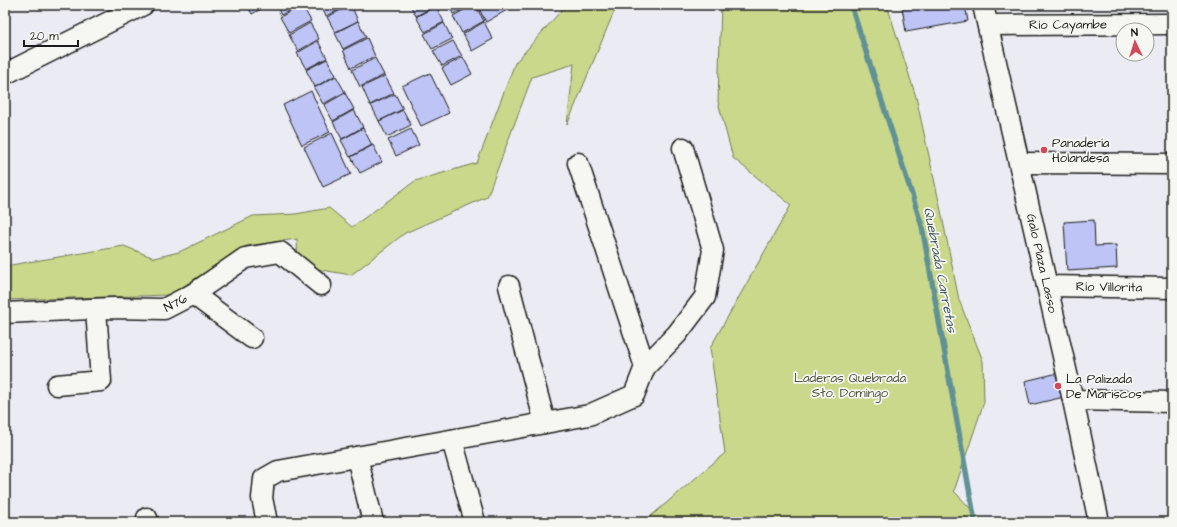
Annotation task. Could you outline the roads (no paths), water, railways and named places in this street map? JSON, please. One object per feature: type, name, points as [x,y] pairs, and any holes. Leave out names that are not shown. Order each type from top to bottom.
[{"type":"street","points":[[5,74],[144,5]]},
{"type":"street","name":"Galo Plaza Lasso","points":[[983,5],[1020,163],[1099,522]]},
{"type":"street","name":"Río Cayambe","points":[[988,25],[1172,24]]},
{"type":"street","points":[[267,522],[262,498],[264,479],[278,471],[589,415],[634,395],[645,367],[677,334],[705,297],[713,250],[683,148]]},
{"type":"street","points":[[578,163],[645,367]]},
{"type":"street","points":[[1020,163],[1172,164]]},
{"type":"street","name":"N76","points":[[5,313],[96,309],[164,309],[193,294],[245,258],[280,252],[321,285]]},
{"type":"street","points":[[509,286],[545,423]]},
{"type":"street","name":"Río Villorita","points":[[1047,286],[1172,288]]},
{"type":"street","points":[[193,294],[252,338]]},
{"type":"street","points":[[57,385],[101,381],[96,309]]},
{"type":"street","points":[[1073,400],[1172,402]]},
{"type":"street","points":[[452,440],[475,522]]},
{"type":"street","points":[[357,457],[373,522]]},
{"type":"street","points":[[1099,522],[1112,522]]},
{"type":"waterway","name":"Quebrada Carretas","points":[[851,5],[922,226],[975,522]]},
{"type":"place","name":"Panadería Holandesa","points":[[1044,150]]},
{"type":"place","name":"La Palizada De Mariscos","points":[[1058,386]]},
{"type":"park label","name":"Laderas Quebrada Sto. Domingo","points":[[850,386]]}]
